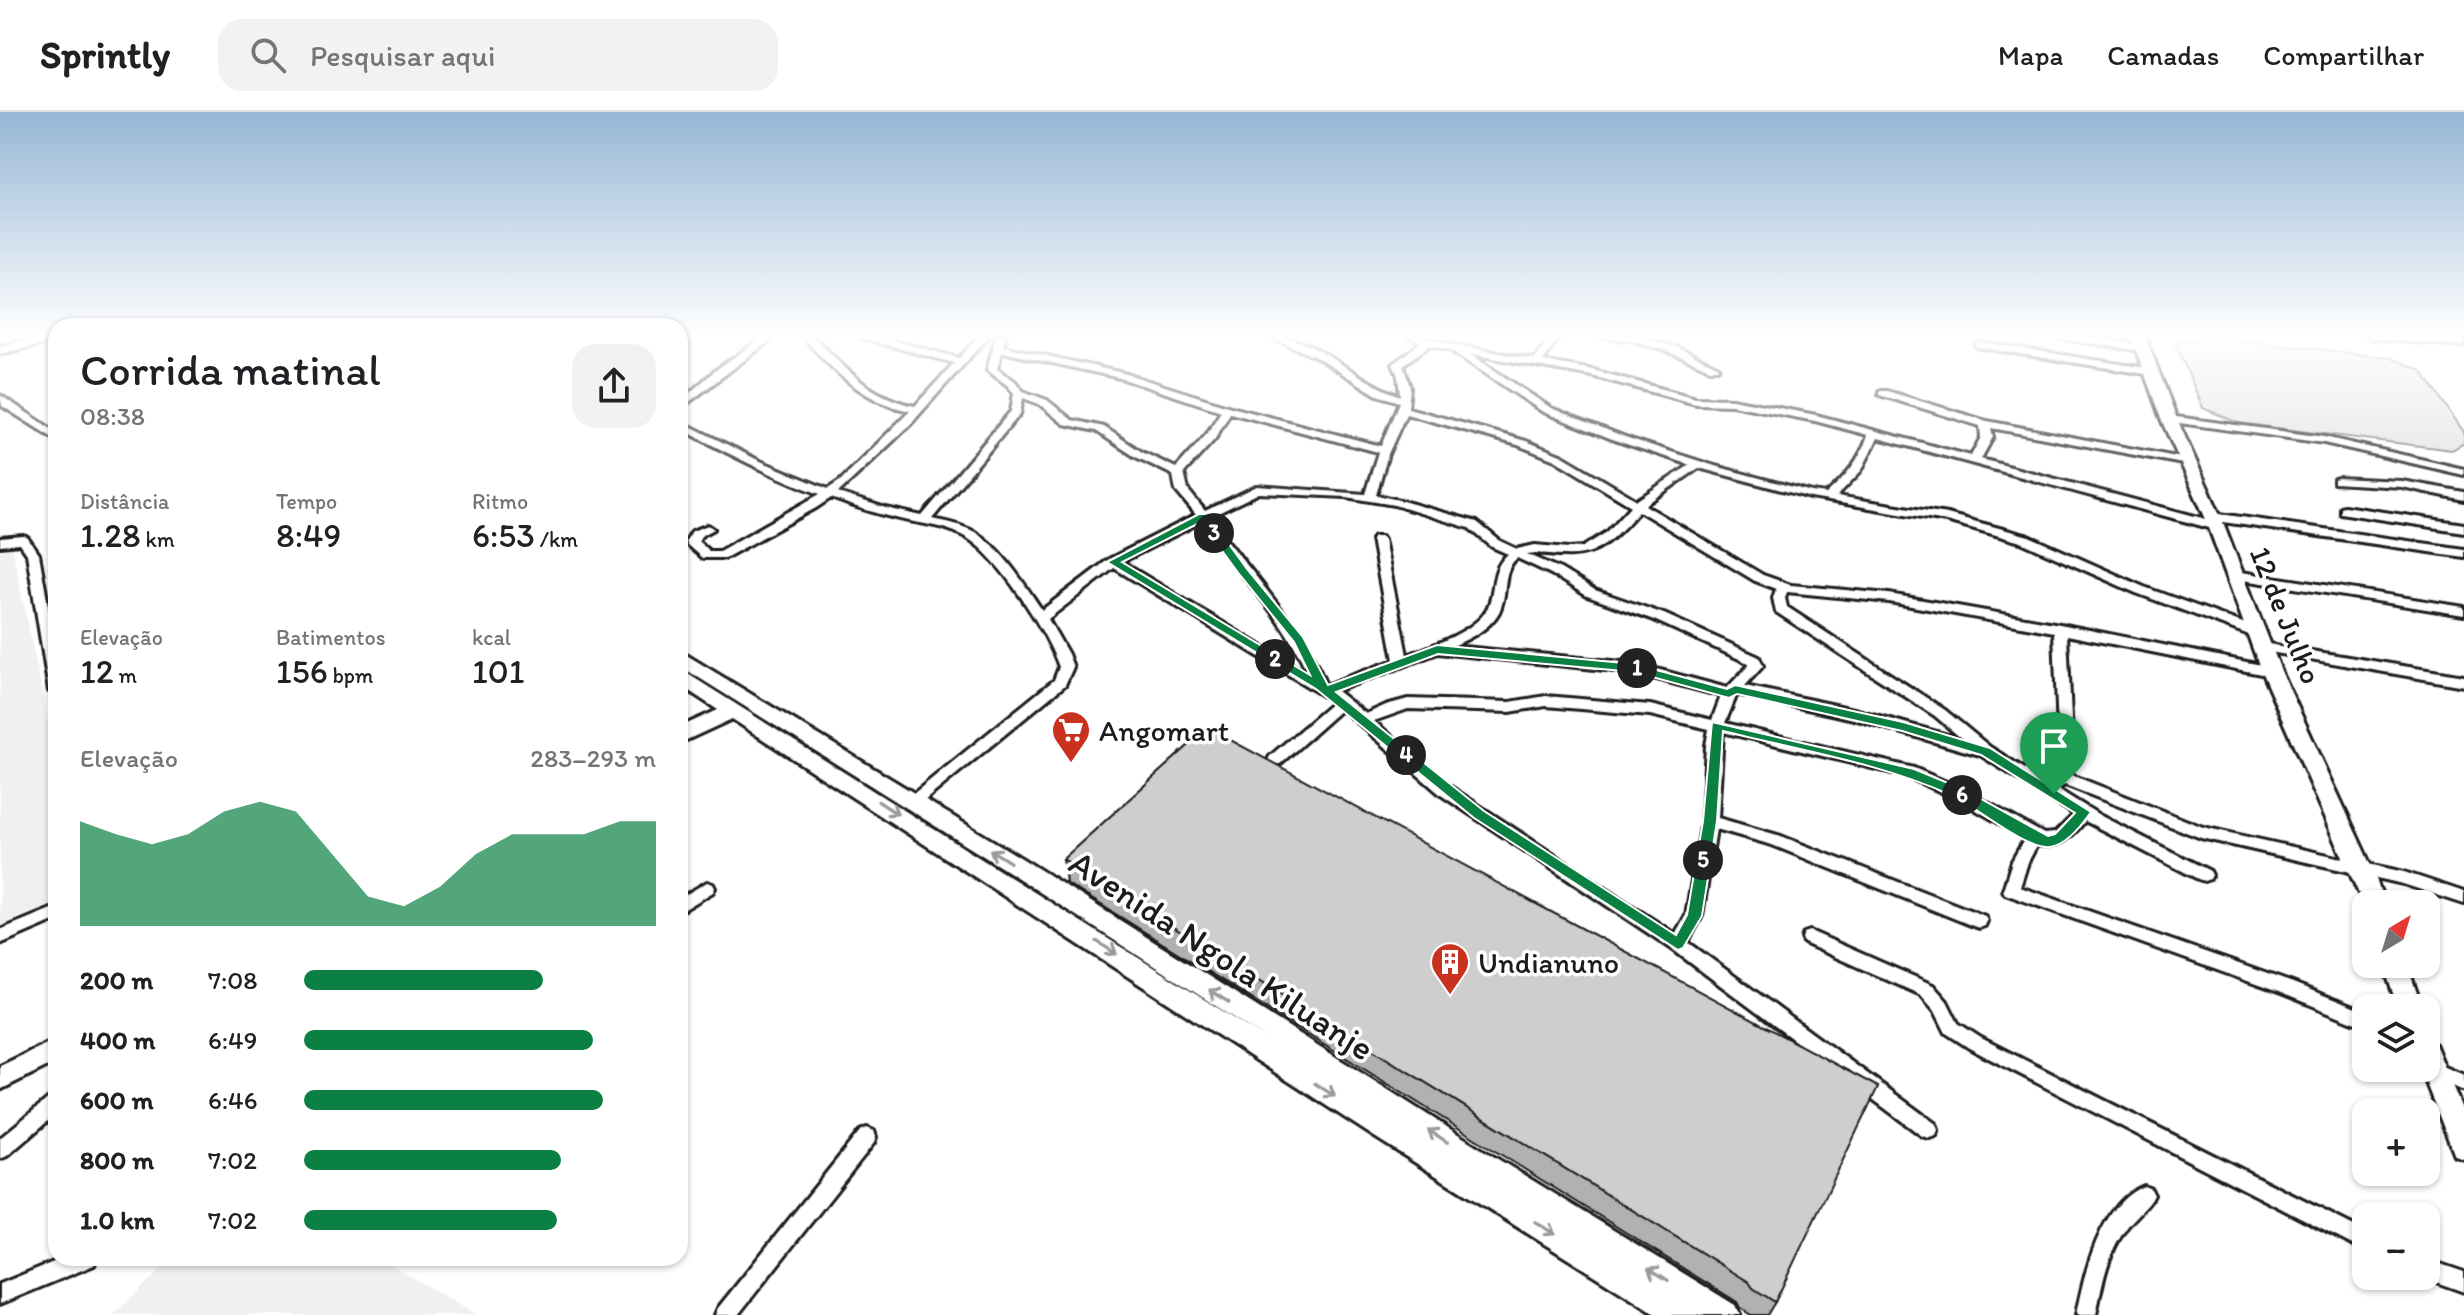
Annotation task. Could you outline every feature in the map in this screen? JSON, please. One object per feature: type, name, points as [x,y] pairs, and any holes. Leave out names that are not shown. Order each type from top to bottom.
[{"type":"main road","name":"12 de Julho","points":[[2159,392],[2215,521],[2271,671],[2369,890]]},
{"type":"main road","name":"Avenida Ngola Kiluanje","points":[[688,662],[1725,1315]]},
{"type":"main road","name":"Avenida Ngola Kiluanje","points":[[688,681],[1382,1127],[1684,1315]]},
{"type":"main road","points":[[688,732],[734,710]]},
{"type":"main road","points":[[0,1079],[48,1054]]},
{"type":"main road","points":[[2438,1082],[2464,1147]]},
{"type":"street","points":[[864,392],[890,405],[915,409]]},
{"type":"street","points":[[708,529],[696,534],[691,542],[706,555],[721,555],[831,494],[898,431],[931,392]]},
{"type":"street","points":[[1174,392],[1384,450]]},
{"type":"street","points":[[1380,392],[1405,406],[1542,450],[1782,589],[1812,594],[1868,595],[2060,628],[2271,671]]},
{"type":"street","points":[[1370,497],[1384,450],[1405,406],[1405,392]]},
{"type":"street","points":[[1520,392],[1547,410],[1697,464],[1829,497],[1947,518],[2025,539],[2260,640],[2464,681]]},
{"type":"street","points":[[1664,392],[1689,399],[1745,404],[1874,434],[2215,521],[2464,553]]},
{"type":"street","points":[[924,521],[1014,416],[1019,393],[1043,402],[1068,422],[1100,429],[1138,454],[1178,473]]},
{"type":"street","points":[[1883,393],[1985,424],[2188,462]]},
{"type":"street","points":[[0,398],[10,409],[36,420],[48,430]]},
{"type":"street","points":[[1178,473],[1211,437],[1227,409]]},
{"type":"street","points":[[2169,419],[2324,440],[2464,472]]},
{"type":"street","points":[[1974,461],[1985,444],[1985,424]]},
{"type":"street","points":[[688,428],[734,453],[831,494],[956,529],[984,544],[1040,618],[1065,657],[1066,667],[1060,682],[913,802]]},
{"type":"street","points":[[1829,497],[1857,470],[1874,434]]},
{"type":"street","points":[[1324,688],[1437,649],[1477,626],[1492,612],[1497,575],[1517,553],[1591,549],[1616,531],[1653,493],[1686,475],[1697,464]]},
{"type":"street","points":[[1178,473],[1182,491],[1299,640],[1324,688]]},
{"type":"street","points":[[2338,481],[2402,484],[2464,496]]},
{"type":"street","points":[[1040,618],[1113,562],[1257,489],[1370,497],[1473,525],[1496,544],[1555,571],[1591,593],[1659,617],[1754,660],[1756,666],[1732,691],[1717,725],[1710,821],[1694,916],[1678,944]]},
{"type":"street","points":[[2344,510],[2464,528]]},
{"type":"street","points":[[1378,539],[1401,661]]},
{"type":"street","points":[[0,542],[23,540],[33,554],[48,646]]},
{"type":"street","points":[[1113,562],[1324,688],[1446,791],[1678,944],[1929,1130]]},
{"type":"street","points":[[2235,575],[2464,611]]},
{"type":"street","points":[[1782,589],[1779,598],[1781,609],[1940,713],[1985,751],[2084,812],[2204,875]]},
{"type":"street","points":[[42,612],[48,610]]},
{"type":"street","points":[[2054,794],[2066,759],[2060,628]]},
{"type":"street","points":[[1437,649],[1634,668],[1732,691],[1854,714],[1985,751]]},
{"type":"street","points":[[1275,760],[1342,701]]},
{"type":"street","points":[[1364,720],[1401,705],[1510,707],[1546,701],[1624,706],[1717,725],[1909,772],[1960,794],[2034,837],[2054,842],[2084,812]]},
{"type":"street","points":[[2061,777],[2201,832],[2361,868],[2464,898]]},
{"type":"street","points":[[1710,821],[1776,840],[1979,921]]},
{"type":"street","points":[[2034,837],[2020,861],[2011,890],[2287,988],[2352,1014]]},
{"type":"street","points":[[688,901],[707,888]]},
{"type":"street","points":[[0,937],[48,916]]},
{"type":"street","points":[[1810,938],[1927,990],[1941,1006],[1952,1028],[1975,1043],[2352,1235]]},
{"type":"street","points":[[2440,1068],[2464,1083]]},
{"type":"street","points":[[0,1150],[48,1110]]},
{"type":"street","points":[[725,1315],[867,1137]]},
{"type":"street","points":[[2086,1315],[2100,1255],[2111,1229],[2126,1210],[2144,1195]]},
{"type":"street","points":[[0,1294],[68,1266]]},
{"type":"street","points":[[2440,1274],[2464,1282]]},
{"type":"shaded area","points":[[2196,392],[2436,392],[2464,432],[2464,443],[2452,450],[2238,423],[2203,408]]},
{"type":"shaded area","points":[[12,547],[48,722],[48,912],[0,932],[0,551]]},
{"type":"shaded area","points":[[165,1266],[393,1266],[477,1315],[113,1315]]},
{"type":"building","name":"Undianuno","points":[[1208,728],[1878,1087],[1775,1302],[1749,1282],[1063,859]]},
{"type":"place","name":"Angomart","points":[[1071,764]]},
{"type":"place","name":"Undianuno","points":[[1450,996]]},
{"type":"route","points":[[2054,794],[1985,751],[1903,726],[1735,689],[1729,693],[1656,672],[1594,662],[1499,657],[1437,649],[1327,690],[1320,686],[1251,645],[1113,562],[1203,516],[1243,572],[1289,625],[1313,664],[1320,686],[1342,701],[1446,791],[1678,944],[1694,916],[1710,821],[1713,745],[1717,725],[1909,772],[1994,811],[2034,837],[2048,842],[2060,838],[2084,812],[2054,794]]}]
